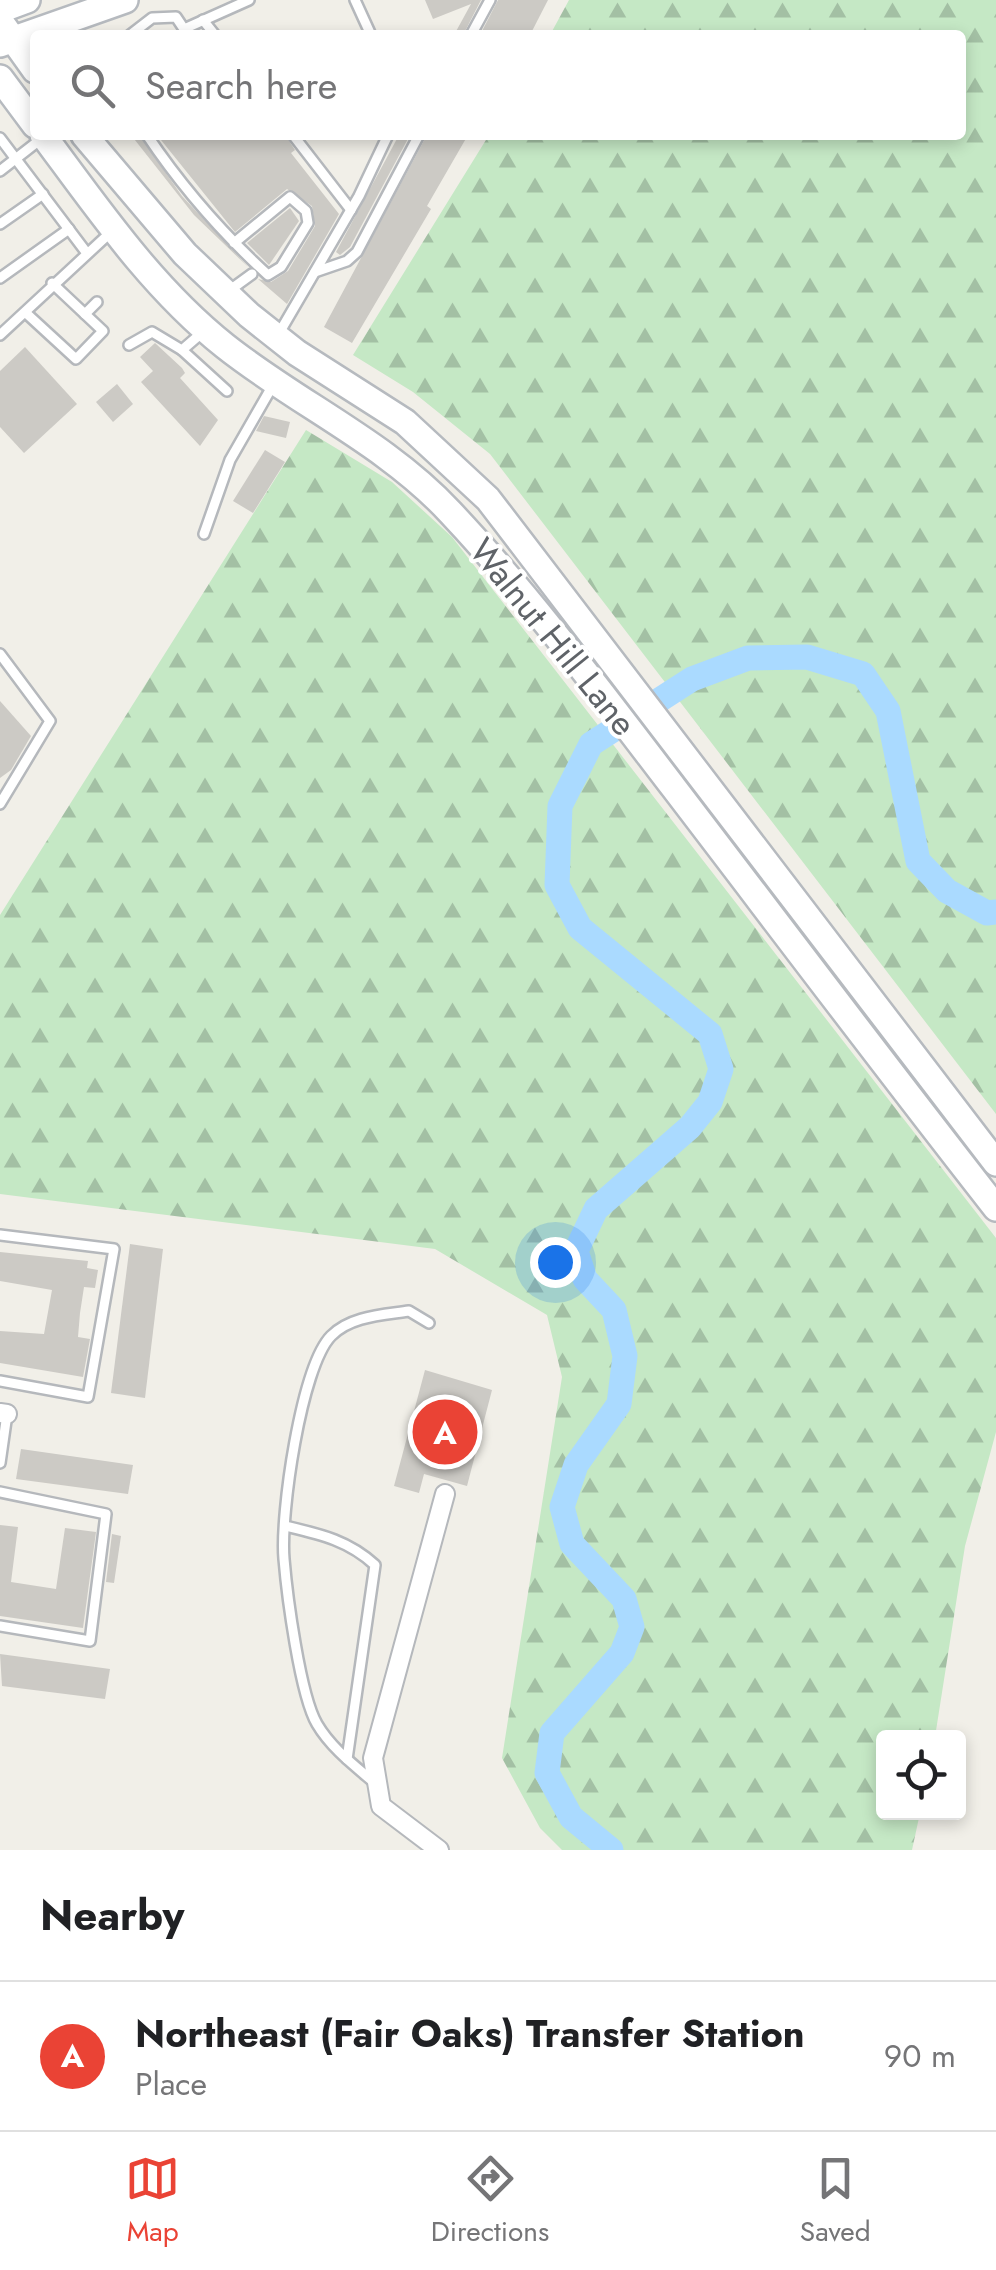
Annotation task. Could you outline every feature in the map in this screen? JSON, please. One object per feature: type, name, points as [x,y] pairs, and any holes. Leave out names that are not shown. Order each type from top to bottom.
[{"type":"main road","points":[[0,10],[27,0]]},
{"type":"main road","points":[[38,30],[73,25],[125,0]]},
{"type":"main road","points":[[4,35],[30,31]]},
{"type":"main road","points":[[4,35],[30,64]]},
{"type":"main road","name":"Walnut Hill Lane","points":[[3,88],[30,119]]},
{"type":"main road","name":"Walnut Hill Lane","points":[[47,140],[114,229],[206,329],[266,376],[374,447],[447,509],[573,657],[996,1208]]},
{"type":"main road","name":"Walnut Hill Lane","points":[[88,140],[226,293],[277,338],[434,445],[521,538],[996,1164]]},
{"type":"main road","points":[[114,229],[131,226],[170,262],[200,268]]},
{"type":"main road","points":[[266,376],[277,338]]},
{"type":"street","points":[[439,1850],[381,1806],[373,1758],[445,1494]]},
{"type":"lane","points":[[218,0],[223,12]]},
{"type":"lane","points":[[136,30],[152,18],[176,18],[184,28],[249,0]]},
{"type":"lane","points":[[355,0],[369,30]]},
{"type":"lane","points":[[474,30],[490,0]]},
{"type":"lane","points":[[203,20],[211,30]]},
{"type":"lane","points":[[0,138],[86,252]]},
{"type":"lane","points":[[0,171],[34,140]]},
{"type":"lane","points":[[150,140],[172,173],[234,243],[268,275],[281,266],[308,222],[306,211],[290,197],[234,243]]},
{"type":"lane","points":[[297,140],[351,210]]},
{"type":"lane","points":[[277,338],[351,210],[386,140]]},
{"type":"lane","points":[[315,272],[347,261],[357,252],[416,140]]},
{"type":"lane","points":[[320,190],[330,182]]},
{"type":"lane","points":[[0,224],[43,194]]},
{"type":"lane","points":[[0,278],[69,229]]},
{"type":"lane","points":[[0,335],[114,229]]},
{"type":"lane","points":[[226,293],[252,274]]},
{"type":"lane","points":[[26,313],[76,359],[103,330],[52,284]]},
{"type":"lane","points":[[85,314],[97,302]]},
{"type":"lane","points":[[182,350],[206,329]]},
{"type":"lane","points":[[129,345],[152,332],[182,350],[227,391]]},
{"type":"lane","points":[[204,534],[266,376]]},
{"type":"lane","points":[[0,654],[50,721],[0,804]]},
{"type":"lane","points":[[0,1235],[114,1249],[88,1397],[0,1381]]},
{"type":"lane","points":[[378,1786],[316,1724],[307,1699],[283,1557],[286,1494],[309,1381],[330,1336],[359,1319],[410,1310],[429,1323]]},
{"type":"lane","points":[[0,1463],[3,1413]]},
{"type":"lane","points":[[0,1492],[106,1514],[90,1641],[0,1626]]},
{"type":"lane","points":[[284,1526],[331,1536],[358,1549],[375,1564],[347,1759]]},
{"type":"green space","points":[[569,0],[996,0],[996,1114],[490,454],[413,392],[353,355],[486,140],[966,140],[966,30],[553,30]]},
{"type":"green space","points":[[306,430],[392,482],[452,537],[996,1238],[996,1432],[965,1546],[936,1730],[876,1730],[876,1820],[918,1820],[912,1850],[562,1850],[540,1828],[502,1758],[562,1377],[547,1315],[435,1249],[0,1194],[0,915]]},
{"type":"building","points":[[425,0],[481,0],[466,30],[457,30],[471,4],[433,19]]},
{"type":"building","points":[[498,0],[548,0],[533,30],[483,30]]},
{"type":"building","points":[[135,140],[143,140],[182,196],[248,267],[194,215]]},
{"type":"building","points":[[161,140],[288,140],[295,150],[291,153],[339,214],[287,304],[258,279],[271,282],[288,271],[315,226],[312,206],[287,189],[235,232]]},
{"type":"building","points":[[396,140],[407,140],[350,247],[340,255],[336,252]]},
{"type":"building","points":[[424,140],[465,140],[427,206],[431,209],[352,343],[324,327]]},
{"type":"building","points":[[290,208],[299,221],[269,265],[247,243]]},
{"type":"building","points":[[155,343],[182,368],[185,373],[180,378],[218,420],[200,446],[141,382],[153,371],[140,357]]},
{"type":"building","points":[[25,347],[77,404],[24,453],[0,427],[0,371]]},
{"type":"building","points":[[117,384],[133,404],[113,422],[96,402]]},
{"type":"building","points":[[264,416],[290,422],[286,438],[256,431]]},
{"type":"building","points":[[265,450],[285,462],[253,513],[233,501]]},
{"type":"building","points":[[0,701],[31,736],[11,770],[0,778]]},
{"type":"building","points":[[130,1244],[163,1249],[145,1398],[111,1393]]},
{"type":"building","points":[[0,1252],[88,1261],[87,1268],[98,1270],[95,1288],[84,1287],[80,1313],[78,1337],[90,1339],[83,1377],[0,1363],[0,1331],[44,1334],[52,1290],[0,1281]]},
{"type":"building","points":[[425,1370],[492,1390],[467,1486],[424,1474],[419,1493],[394,1486]]},
{"type":"building","points":[[21,1449],[133,1465],[128,1494],[16,1479]]},
{"type":"building","points":[[0,1525],[18,1527],[11,1582],[56,1589],[65,1528],[96,1532],[83,1628],[0,1616]]},
{"type":"building","points":[[112,1534],[121,1536],[114,1583],[106,1582]]},
{"type":"building","points":[[0,1654],[110,1669],[105,1699],[2,1686]]},
{"type":"waterway","points":[[611,1850],[571,1817],[547,1773],[552,1733],[622,1653],[632,1627],[624,1599],[572,1544],[562,1507],[576,1465],[619,1404],[625,1356],[614,1310],[585,1279],[576,1251],[596,1209],[690,1127],[710,1102],[721,1069],[710,1034],[580,928],[557,885],[560,806],[591,744],[692,679],[748,658],[807,657],[863,674],[888,711],[918,861],[947,891],[987,913],[996,912]]},
{"type":"place","name":"Northeast (Fair Oaks) Transfer Station","points":[[445,1432]]}]
